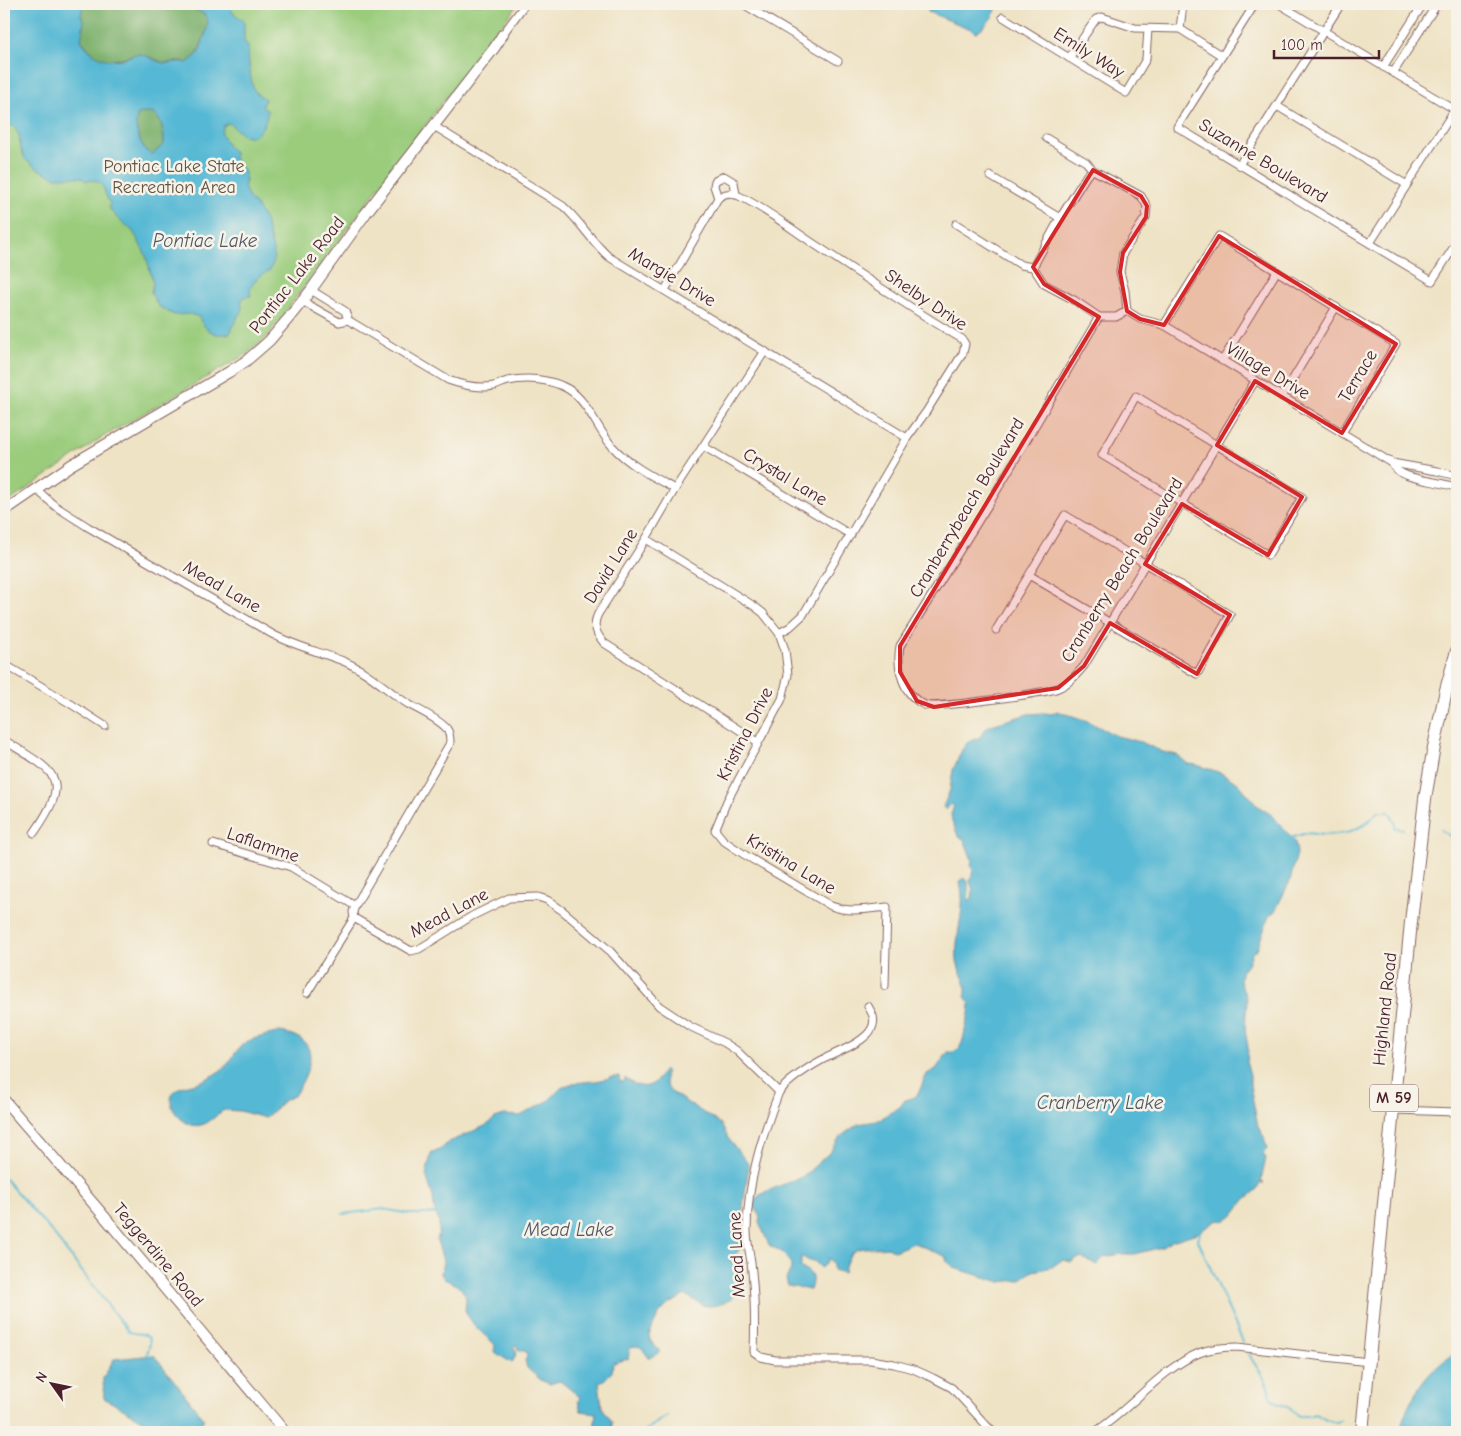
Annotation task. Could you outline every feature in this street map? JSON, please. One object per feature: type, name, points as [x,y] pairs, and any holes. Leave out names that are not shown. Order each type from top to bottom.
[{"type":"highway","name":"Highland Road","points":[[1362,1432],[1410,922],[1432,752],[1457,651]]},
{"type":"street","name":"Pontiac Lake Road","points":[[4,511],[92,452],[246,360],[269,341],[311,290],[366,212],[495,47],[525,4]]},
{"type":"street","points":[[743,4],[838,61]]},
{"type":"street","points":[[1180,29],[1183,4]]},
{"type":"street","name":"Suzanne Boulevard","points":[[1255,4],[1177,127],[1432,281],[1457,242]]},
{"type":"street","points":[[1279,4],[1456,109],[1370,243]]},
{"type":"street","points":[[1239,165],[1341,4]]},
{"type":"street","points":[[1384,67],[1423,4],[1435,7],[1393,73]]},
{"type":"street","points":[[1069,58],[1096,18],[1102,17],[1134,28],[1180,29],[1222,56]]},
{"type":"street","name":"Emily Way","points":[[1002,18],[1126,93],[1146,59],[1148,29]]},
{"type":"street","points":[[1277,106],[1407,185]]},
{"type":"street","name":"Margie Drive","points":[[434,126],[563,206],[573,214],[586,234],[610,257],[907,438]]},
{"type":"street","points":[[1034,267],[1044,284],[1074,300],[1099,317],[1116,317],[1127,311],[1126,291],[1120,272],[1123,254],[1146,217],[1147,206],[1141,196],[1093,170],[1086,162],[1046,138]]},
{"type":"street","points":[[1034,267],[1060,218],[1087,175],[1093,170]]},
{"type":"street","points":[[665,290],[718,198],[727,194],[736,195],[734,182],[724,176],[716,181],[714,186],[718,198]]},
{"type":"street","points":[[990,176],[1060,218]]},
{"type":"street","name":"Shelby Drive","points":[[736,195],[766,212],[920,314],[962,339],[965,344],[963,353],[926,412],[907,438],[803,615],[790,627],[779,633]]},
{"type":"street","points":[[956,224],[1021,265],[1034,267]]},
{"type":"street","points":[[1164,325],[1219,236],[1278,271],[1336,307],[1282,397]]},
{"type":"street","points":[[1222,361],[1278,271]]},
{"type":"street","points":[[311,290],[344,311],[348,320],[448,380],[462,385],[493,386],[507,381],[531,380],[543,381],[568,389],[585,406],[610,444],[621,456],[675,489]]},
{"type":"street","points":[[302,301],[339,322],[348,320]]},
{"type":"street","name":"Terrace","points":[[1336,307],[1396,344],[1342,433]]},
{"type":"street","name":"Village Drive","points":[[1127,311],[1140,319],[1164,325],[1392,463],[1457,476]]},
{"type":"street","name":"Cranberrybeach Boulevard","points":[[934,707],[927,706],[911,696],[900,672],[898,658],[900,646],[990,502],[1099,317]]},
{"type":"street","name":"David Lane","points":[[758,742],[604,643],[595,631],[595,619],[646,539],[675,489],[766,352]]},
{"type":"street","name":"Cranberry Beach Boulevard","points":[[934,707],[1032,694],[1058,688],[1074,677],[1084,666],[1255,381]]},
{"type":"street","points":[[1136,396],[1217,444],[1302,497],[1268,555],[1102,455],[1136,396]]},
{"type":"street","name":"Crystal Lane","points":[[703,446],[851,535]]},
{"type":"street","name":"Village Drive","points":[[1392,463],[1393,468],[1403,474],[1448,483],[1457,488]]},
{"type":"street","name":"Mead Lane","points":[[36,489],[55,506],[88,527],[272,634],[358,669],[446,728],[451,737],[450,743],[355,906],[354,918],[411,951],[419,949],[472,916],[509,898],[538,897],[547,900],[563,911],[610,951],[659,1006],[689,1026],[725,1043],[737,1051],[779,1092],[763,1134],[750,1191],[747,1231],[755,1318],[754,1352],[760,1357],[775,1360],[871,1360],[913,1369],[952,1388],[988,1428],[995,1432]]},
{"type":"street","points":[[996,630],[1029,575],[1065,515],[1230,615],[1197,674],[1029,575]]},
{"type":"street","name":"Kristina Drive","points":[[646,539],[763,613],[779,633],[785,650],[788,675],[782,699],[716,824],[716,832]]},
{"type":"street","points":[[4,664],[105,726]]},
{"type":"street","points":[[4,740],[42,764],[50,771],[54,780],[56,788],[51,806],[34,833]]},
{"type":"street","name":"Kristina Lane","points":[[716,832],[724,841],[745,855],[831,906],[840,909],[856,910],[887,907],[885,986]]},
{"type":"street","name":"Laflamme","points":[[213,844],[290,867],[355,906]]},
{"type":"street","points":[[307,993],[354,918]]},
{"type":"street","points":[[779,1092],[784,1086],[818,1062],[856,1043],[870,1032],[874,1020],[868,1006]]},
{"type":"street","name":"Teggerdine Road","points":[[4,1100],[286,1432]]},
{"type":"street","points":[[1393,1110],[1457,1112]]},
{"type":"street","points":[[1095,1432],[1126,1409],[1166,1374],[1185,1360],[1201,1352],[1222,1347],[1237,1347],[1369,1362]]},
{"type":"highlighted area","points":[[1093,170],[1141,196],[1147,206],[1146,217],[1123,253],[1120,272],[1127,311],[1140,319],[1164,325],[1219,236],[1396,344],[1342,433],[1255,381],[1217,445],[1302,497],[1268,555],[1182,504],[1145,564],[1230,615],[1197,674],[1110,623],[1084,666],[1058,688],[934,707],[917,701],[900,672],[900,646],[1099,317],[1044,284],[1033,267]]},
{"type":"green space","name":"Pontiac Lake State Recreation Area","points":[[4,4],[518,4],[265,339],[245,355],[101,438],[4,505]]},
{"type":"green space","points":[[83,4],[189,5],[204,14],[208,20],[206,32],[197,55],[187,63],[183,61],[164,63],[150,57],[132,55],[114,60],[102,60],[94,55],[81,40],[84,26],[81,16]]},
{"type":"green space","points":[[151,113],[157,116],[162,128],[164,144],[153,154],[146,151],[138,133],[136,124],[138,114]]},
{"type":"water","name":"Pontiac Lake","points":[[4,4],[83,4],[81,16],[84,21],[81,40],[95,55],[114,60],[142,54],[161,62],[187,63],[199,52],[208,21],[204,14],[184,4],[230,4],[232,12],[244,21],[244,41],[248,46],[252,82],[255,91],[265,99],[262,106],[268,111],[263,126],[253,136],[242,134],[229,123],[224,125],[221,133],[228,146],[234,152],[235,161],[243,169],[246,181],[244,187],[250,200],[255,204],[265,220],[274,254],[270,270],[253,284],[250,292],[251,296],[244,297],[241,303],[242,312],[230,333],[215,334],[204,326],[199,317],[190,314],[174,315],[158,306],[151,293],[153,282],[146,256],[132,230],[118,219],[109,208],[110,203],[101,184],[93,180],[86,181],[81,177],[55,177],[38,169],[25,159],[19,135],[14,127],[10,125],[4,112]],"holes":[[[151,113],[157,116],[162,128],[164,144],[153,154],[146,151],[138,133],[136,124],[138,114]]]},
{"type":"water","points":[[923,4],[998,5],[989,21],[975,33],[971,29],[928,12],[929,7]]},
{"type":"water","name":"Cranberry Lake","points":[[1057,711],[1085,720],[1117,736],[1141,742],[1163,752],[1177,755],[1188,764],[1221,773],[1238,783],[1258,806],[1273,816],[1295,842],[1297,853],[1290,881],[1275,911],[1269,916],[1257,949],[1252,953],[1248,964],[1241,972],[1240,981],[1247,1000],[1245,1030],[1250,1085],[1258,1127],[1264,1137],[1267,1149],[1263,1154],[1266,1158],[1261,1181],[1264,1183],[1259,1183],[1256,1190],[1227,1220],[1218,1220],[1197,1233],[1172,1241],[1163,1247],[1134,1254],[1104,1257],[1097,1265],[1081,1258],[1072,1262],[1062,1260],[1052,1267],[1033,1271],[1019,1280],[1001,1282],[954,1268],[945,1256],[914,1243],[894,1251],[887,1247],[864,1248],[854,1251],[850,1255],[844,1273],[833,1270],[833,1264],[829,1258],[821,1268],[814,1261],[809,1261],[801,1256],[801,1268],[808,1271],[812,1276],[810,1290],[788,1286],[786,1279],[791,1269],[791,1264],[782,1252],[769,1245],[759,1222],[760,1216],[755,1208],[754,1202],[756,1198],[765,1192],[804,1176],[829,1153],[840,1137],[858,1124],[877,1121],[900,1107],[905,1100],[917,1096],[927,1074],[936,1069],[948,1052],[957,1050],[963,1040],[970,1003],[965,997],[966,987],[957,960],[962,902],[960,882],[963,878],[968,882],[968,901],[972,898],[973,890],[970,881],[973,871],[971,866],[972,860],[964,839],[958,836],[952,821],[951,814],[954,806],[951,804],[946,810],[943,807],[950,790],[953,770],[962,750],[967,743],[980,737],[988,726],[1028,714],[1052,714]]},
{"type":"water","points":[[280,1032],[303,1041],[308,1048],[310,1057],[305,1076],[294,1096],[286,1099],[265,1118],[240,1111],[224,1110],[207,1123],[195,1126],[188,1124],[177,1115],[171,1103],[171,1097],[177,1089],[199,1083],[220,1071],[244,1043]]},
{"type":"water","name":"Mead Lake","points":[[663,1071],[666,1071],[666,1084],[671,1091],[721,1124],[728,1138],[749,1165],[742,1213],[742,1244],[738,1252],[730,1258],[732,1262],[741,1259],[746,1285],[734,1297],[719,1305],[707,1306],[685,1295],[668,1305],[660,1313],[649,1335],[650,1340],[660,1352],[649,1358],[641,1347],[634,1346],[630,1348],[628,1359],[613,1363],[612,1372],[599,1382],[602,1407],[612,1422],[612,1432],[594,1432],[596,1413],[581,1411],[578,1401],[580,1397],[560,1381],[549,1384],[541,1380],[527,1368],[525,1360],[527,1357],[526,1351],[519,1351],[516,1345],[513,1346],[517,1352],[512,1363],[494,1352],[495,1345],[471,1321],[465,1310],[466,1297],[464,1293],[456,1285],[444,1279],[441,1273],[443,1261],[437,1240],[439,1222],[426,1175],[431,1154],[449,1142],[487,1125],[495,1118],[504,1115],[520,1116],[548,1101],[561,1088],[573,1083],[619,1076],[620,1082],[625,1081],[625,1078],[636,1085],[647,1086],[656,1082]]},
{"type":"water","points":[[1457,1353],[1457,1432],[1399,1432],[1408,1408],[1420,1386],[1436,1367]]},
{"type":"water","points":[[154,1355],[204,1419],[196,1432],[173,1432],[145,1422],[104,1398],[103,1378],[114,1359]]},
{"type":"waterway","points":[[1290,838],[1307,833],[1324,835],[1347,833],[1364,825],[1378,812],[1388,812],[1391,814],[1395,828],[1403,829]]},
{"type":"waterway","points":[[1441,830],[1457,841]]},
{"type":"waterway","points":[[4,1178],[51,1231],[127,1330],[149,1338],[150,1343],[146,1358]]},
{"type":"waterway","points":[[343,1214],[383,1209],[410,1214],[436,1214]]},
{"type":"waterway","points":[[1200,1231],[1198,1240],[1243,1342]]},
{"type":"waterway","points":[[1249,1354],[1265,1379],[1270,1397],[1279,1404],[1290,1408],[1299,1416],[1316,1414],[1326,1420],[1337,1423],[1340,1421]]},
{"type":"waterway","points":[[645,1432],[667,1416]]}]
